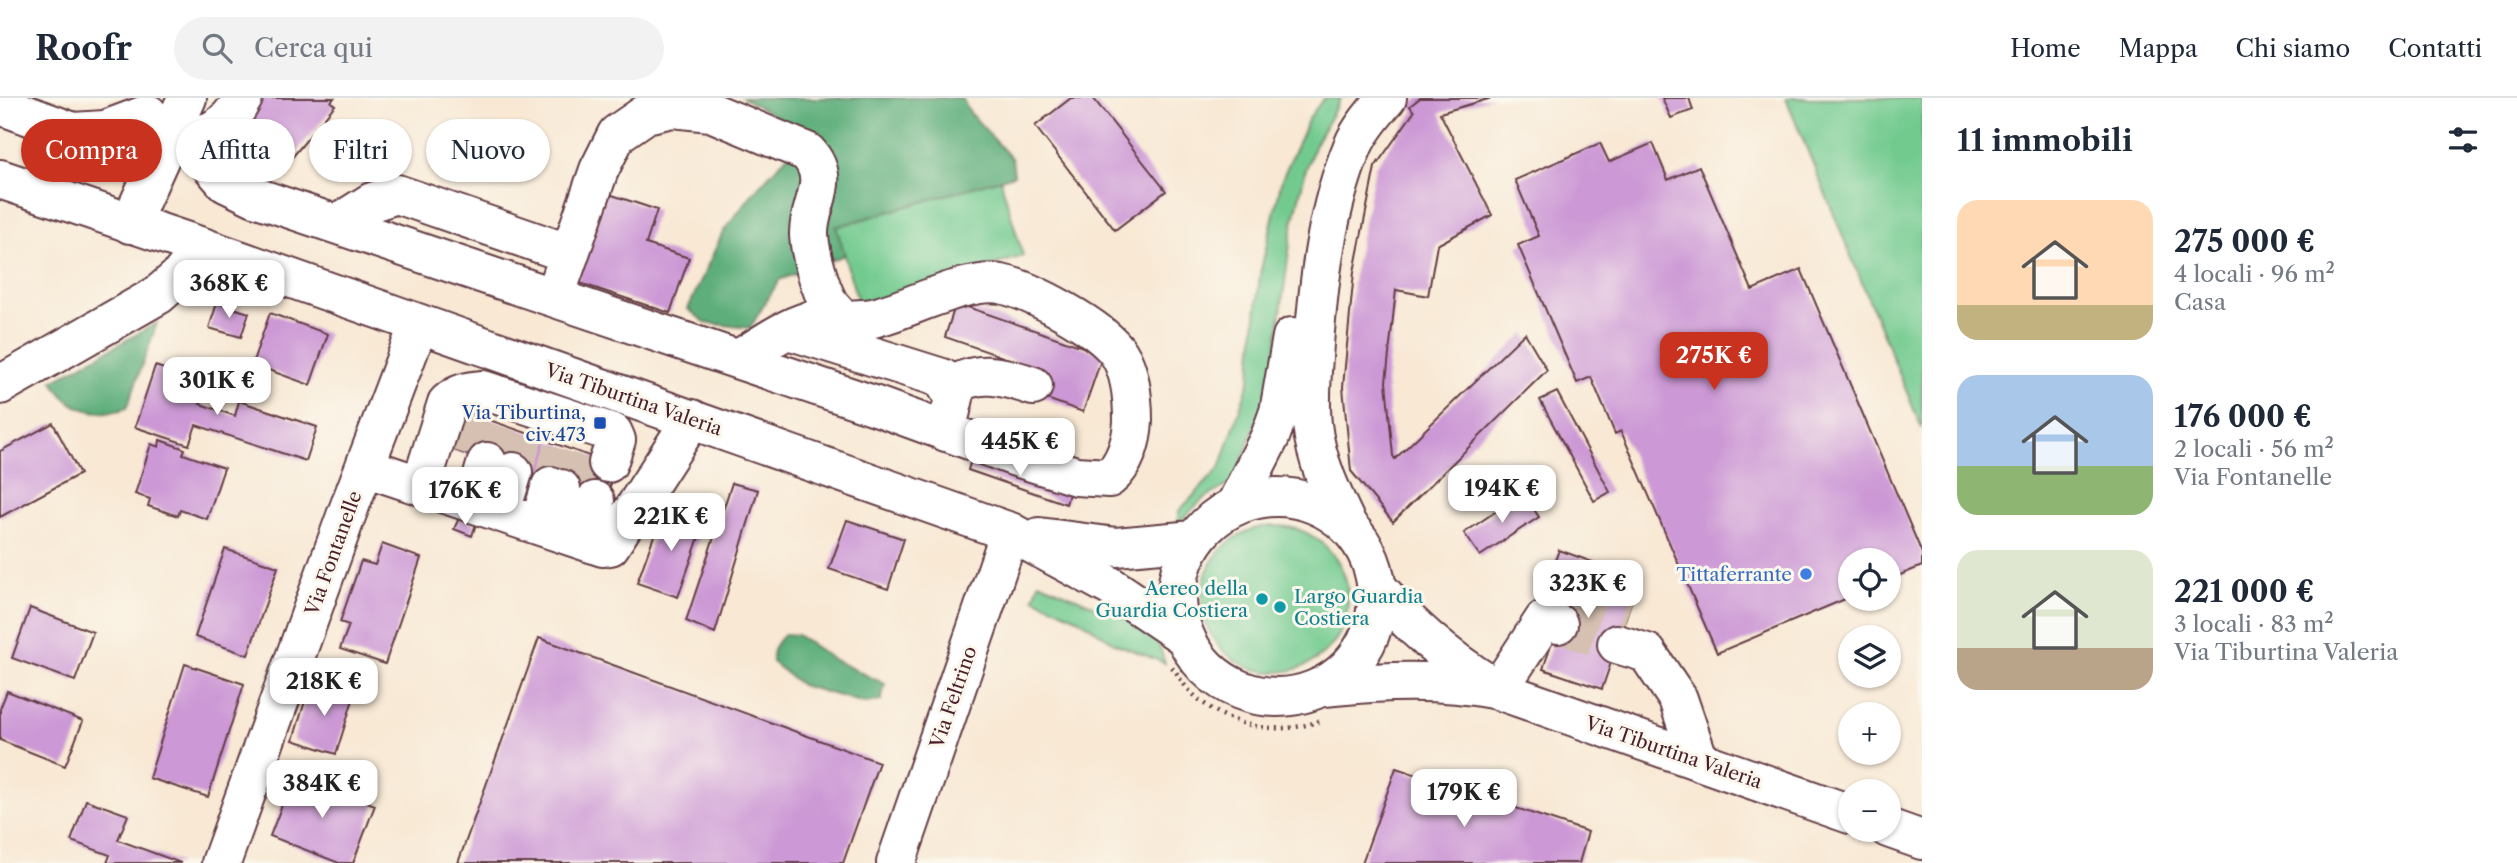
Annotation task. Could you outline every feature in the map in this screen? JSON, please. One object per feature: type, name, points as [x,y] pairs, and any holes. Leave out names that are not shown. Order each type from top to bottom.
[{"type":"main road","points":[[162,121],[187,98]]},
{"type":"main road","points":[[162,122],[212,132],[234,113],[243,98]]},
{"type":"main road","points":[[1235,506],[1260,460],[1279,412],[1305,230],[1317,175],[1339,124],[1356,98]]},
{"type":"main road","points":[[1347,525],[1322,508],[1294,498],[1263,497],[1235,506],[1219,515],[1194,540],[1182,562],[1177,587],[1177,612],[1184,636],[1198,660],[1218,680],[1243,693],[1270,698],[1298,696],[1324,687],[1348,669],[1366,645],[1373,626],[1377,587],[1371,564],[1362,543],[1347,525],[1326,483],[1312,425],[1310,394],[1321,281],[1335,201],[1354,143],[1387,98]]},
{"type":"main road","points":[[0,105],[38,119]]},
{"type":"main road","points":[[555,296],[599,170],[617,134],[646,114],[671,108],[711,112],[807,152],[817,163],[821,176],[809,234],[819,279],[829,304],[844,321]]},
{"type":"main road","points":[[162,123],[208,162],[226,183],[255,197],[555,296],[1076,476],[1109,478],[1119,469],[1132,434],[1133,399],[1119,355],[1104,336],[1055,305],[1000,284],[975,286],[875,317],[844,321],[813,320],[786,330],[739,359]]},
{"type":"main road","name":"Via Tiburtina Valeria","points":[[0,179],[130,225],[202,247],[1010,532],[1110,586],[1184,636]]},
{"type":"main road","points":[[130,225],[143,182]]},
{"type":"main road","points":[[337,224],[372,202],[397,194],[570,254]]},
{"type":"main road","points":[[0,386],[158,295],[180,276],[202,247]]},
{"type":"main road","name":"Via Fontanelle","points":[[221,863],[419,324]]},
{"type":"main road","points":[[786,330],[942,378],[954,398],[946,432]]},
{"type":"main road","points":[[473,488],[447,403],[458,394],[541,424],[524,361]]},
{"type":"main road","points":[[949,389],[960,380],[983,375],[1003,376],[1033,386]]},
{"type":"main road","points":[[365,467],[473,488],[571,515],[610,546],[692,419]]},
{"type":"main road","name":"Via Tiburtina Valeria","points":[[1010,532],[1116,547],[1194,540]]},
{"type":"main road","name":"Via Feltrino","points":[[897,863],[1010,532]]},
{"type":"main road","name":"Via Tiburtina Valeria","points":[[1377,587],[1398,613],[1426,638],[1468,672],[1498,690]]},
{"type":"main road","points":[[1498,690],[1556,614]]},
{"type":"main road","points":[[1630,639],[1678,699],[1699,761]]},
{"type":"main road","name":"Via Tiburtina Valeria","points":[[1324,687],[1379,681],[1429,680],[1498,690],[1838,810]]},
{"type":"main road","points":[[1901,833],[1922,840]]},
{"type":"green space","points":[[743,98],[962,98],[971,114],[1012,159],[1014,175],[836,227],[845,255],[779,280],[750,328],[706,323],[688,309],[723,232],[754,192],[807,134]]},
{"type":"green space","points":[[1324,98],[1341,98],[1315,144],[1305,172],[1292,228],[1273,374],[1235,481],[1203,499],[1177,524],[1179,511],[1220,468],[1250,379],[1260,274],[1282,179],[1309,118]]},
{"type":"green space","points":[[1786,98],[1922,98],[1922,429]]},
{"type":"green space","points":[[1000,178],[1023,256],[859,306],[836,227]]},
{"type":"green space","points":[[157,323],[127,408],[105,412],[84,409],[59,391],[53,381]]},
{"type":"green space","points":[[1275,526],[1303,532],[1327,547],[1342,571],[1348,599],[1342,627],[1327,651],[1303,666],[1275,672],[1247,666],[1223,651],[1208,627],[1202,599],[1208,571],[1223,547],[1247,532]]},
{"type":"green space","points":[[1039,582],[1125,619],[1156,637],[1165,663],[1114,643],[1079,619],[1034,598]]},
{"type":"green space","points":[[785,634],[797,635],[834,660],[885,684],[881,701],[864,703],[801,685],[772,662],[775,646]]},
{"type":"building","points":[[255,98],[334,98],[331,102],[335,105],[324,119],[309,119],[309,137],[295,154],[295,119],[239,118]]},
{"type":"building","points":[[1071,98],[1093,98],[1166,191],[1115,230],[1035,126]]},
{"type":"building","points":[[1420,98],[1492,98],[1440,113],[1492,215],[1437,245],[1428,296],[1396,290],[1386,382],[1393,456],[1395,459],[1525,333],[1547,370],[1393,522],[1351,471],[1343,387],[1354,272],[1375,167],[1414,112],[1410,106]]},
{"type":"building","points":[[1662,98],[1689,98],[1693,110],[1671,118]]},
{"type":"building","points":[[1600,143],[1609,162],[1653,143],[1668,180],[1699,166],[1752,290],[1801,269],[1922,553],[1922,566],[1901,575],[1901,548],[1838,548],[1838,602],[1717,653],[1621,431],[1615,434],[1591,377],[1577,383],[1518,245],[1539,236],[1515,180]]},
{"type":"building","points":[[606,193],[657,210],[646,244],[689,258],[670,313],[577,282]]},
{"type":"building","points":[[217,303],[249,313],[241,337],[209,328]]},
{"type":"building","points":[[956,303],[1103,354],[1083,412],[1041,397],[1049,373],[945,337]]},
{"type":"building","points":[[270,313],[328,334],[310,385],[252,364]]},
{"type":"building","points":[[155,366],[207,383],[200,404],[235,416],[239,401],[317,427],[306,461],[196,425],[189,445],[135,427]]},
{"type":"building","points":[[1557,392],[1610,492],[1594,501],[1540,400]]},
{"type":"building","points":[[458,409],[535,436],[541,418],[556,423],[550,442],[617,466],[604,504],[445,447]]},
{"type":"building","points":[[53,423],[80,474],[0,517],[0,451]]},
{"type":"building","points":[[160,440],[185,449],[183,454],[224,468],[207,519],[180,510],[178,516],[148,506],[150,499],[135,494],[151,444],[159,447]]},
{"type":"building","points":[[973,453],[1071,487],[1066,504],[968,470]]},
{"type":"building","points":[[732,483],[758,490],[715,633],[686,621]]},
{"type":"building","points":[[1523,493],[1539,517],[1480,556],[1464,533]]},
{"type":"building","points":[[664,508],[704,523],[678,597],[637,583]]},
{"type":"building","points":[[459,518],[476,524],[472,536],[454,529]]},
{"type":"building","points":[[847,520],[904,539],[888,589],[829,569]]},
{"type":"building","points":[[382,544],[421,558],[385,664],[340,649],[349,625],[340,622],[361,561],[375,565]]},
{"type":"building","points":[[225,549],[278,567],[248,655],[195,637]]},
{"type":"building","points":[[1559,550],[1626,574],[1622,586],[1635,591],[1602,689],[1543,669],[1572,582],[1550,574]]},
{"type":"building","points":[[30,608],[93,632],[75,681],[12,658]]},
{"type":"building","points":[[539,638],[879,762],[843,863],[458,863]]},
{"type":"building","points":[[185,664],[244,684],[208,797],[149,778]]},
{"type":"building","points":[[311,682],[354,696],[336,754],[293,740]]},
{"type":"building","points":[[7,691],[83,721],[65,766],[0,740],[0,709]]},
{"type":"building","points":[[1396,768],[1588,832],[1579,863],[1362,863]]},
{"type":"building","points":[[294,774],[375,805],[353,863],[339,863],[270,836]]},
{"type":"building","points":[[86,800],[128,815],[118,840],[181,863],[107,863],[110,855],[71,841]]},
{"type":"tunnel","points":[[456,451],[468,413]]},
{"type":"tunnel","points":[[487,462],[499,424]]},
{"type":"tunnel","points":[[513,472],[525,433]]},
{"type":"tunnel","points":[[551,486],[563,447]]},
{"type":"tunnel","points":[[584,497],[596,459]]},
{"type":"tunnel","points":[[1567,598],[1626,619]]},
{"type":"tunnel","points":[[1558,624],[1617,644]]},
{"type":"place","name":"Via Tiburtina, civ.473","points":[[600,423]]},
{"type":"place","name":"Tittaferrante","points":[[1806,574]]},
{"type":"place","name":"Aereo della Guardia Costiera","points":[[1262,599]]},
{"type":"place","name":"Largo Guardia Costiera","points":[[1280,607]]}]
